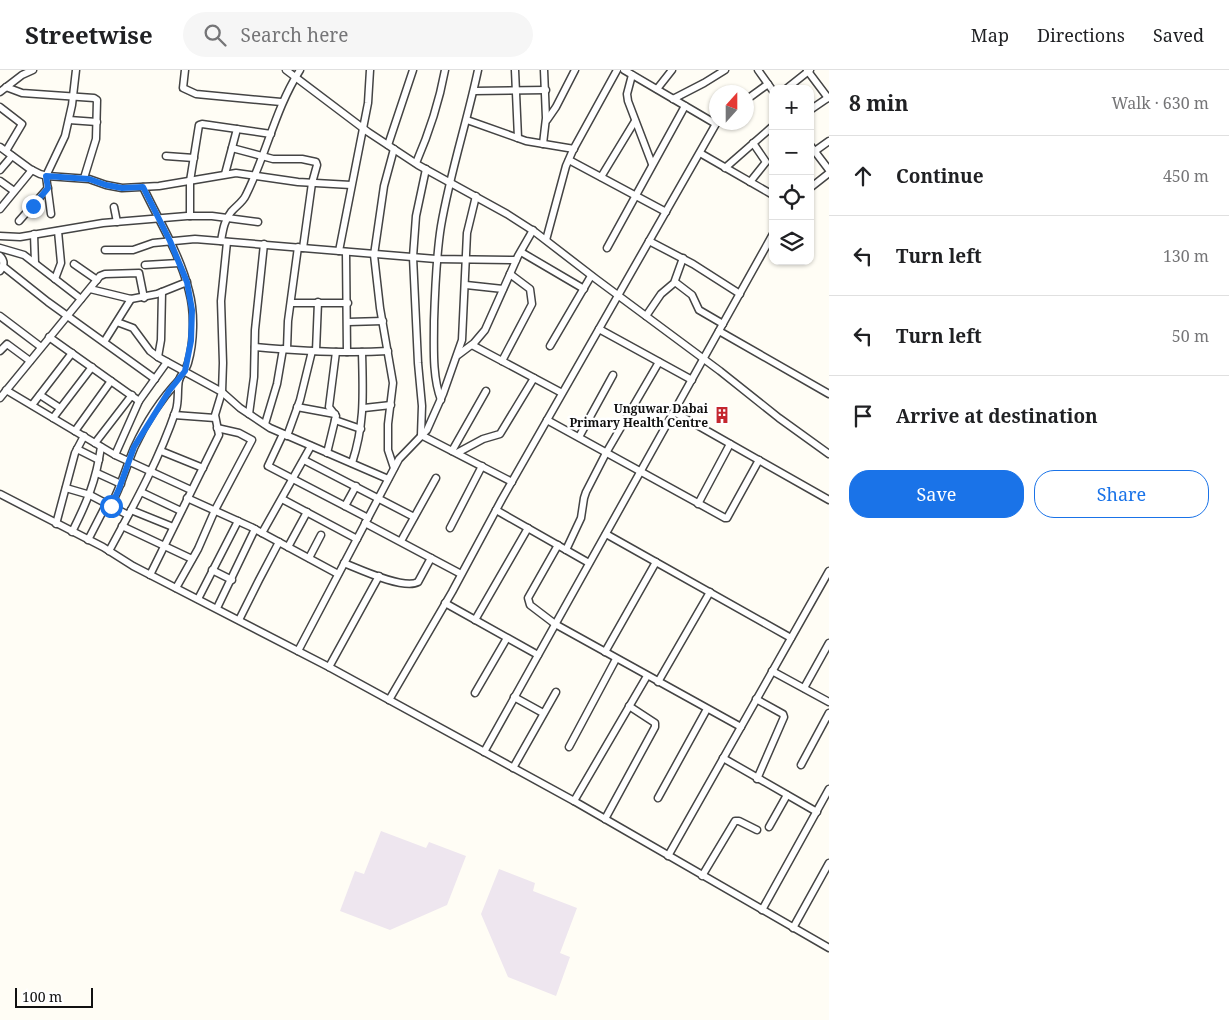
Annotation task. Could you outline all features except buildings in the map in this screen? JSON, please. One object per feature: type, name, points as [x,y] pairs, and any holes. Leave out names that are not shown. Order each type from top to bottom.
[{"type":"street","points":[[16,70],[18,78]]},
{"type":"street","points":[[3,90],[18,78],[33,70]]},
{"type":"street","points":[[51,214],[46,176],[60,149],[69,120],[76,70]]},
{"type":"street","points":[[185,70],[183,88],[196,94],[282,102]]},
{"type":"street","points":[[286,70],[391,147],[533,230],[591,276],[829,454]]},
{"type":"street","points":[[150,574],[217,440],[215,418],[222,392],[223,363],[221,300],[223,227],[244,198],[271,134],[282,102],[300,70]]},
{"type":"street","points":[[339,251],[368,103],[370,70]]},
{"type":"street","points":[[394,468],[388,450],[388,424],[393,383],[374,255],[391,147],[413,70]]},
{"type":"street","points":[[416,163],[440,96],[445,70]]},
{"type":"street","points":[[441,400],[436,387],[434,353],[436,259],[450,182],[478,70]]},
{"type":"street","points":[[515,70],[518,138]]},
{"type":"street","points":[[543,144],[546,121],[544,70]]},
{"type":"street","points":[[546,121],[556,107],[576,70]]},
{"type":"street","points":[[546,240],[569,160],[587,122],[617,70]]},
{"type":"street","points":[[624,70],[709,119]]},
{"type":"street","points":[[656,89],[672,70]]},
{"type":"street","points":[[673,99],[704,84],[725,70]]},
{"type":"street","points":[[754,94],[768,84],[758,70]]},
{"type":"street","points":[[791,85],[809,70],[828,97],[814,107]]},
{"type":"street","points":[[632,75],[627,94],[628,101],[652,164]]},
{"type":"street","points":[[3,90],[97,100],[95,146],[84,178]]},
{"type":"street","points":[[474,91],[546,90]]},
{"type":"street","points":[[606,248],[685,106]]},
{"type":"street","points":[[0,107],[22,124],[3,149],[32,170],[46,176],[84,178],[122,188],[190,181],[236,173],[312,183],[351,185]]},
{"type":"street","points":[[69,120],[97,122]]},
{"type":"street","points":[[467,120],[518,138],[574,149]]},
{"type":"street","points":[[602,177],[635,121]]},
{"type":"street","points":[[190,216],[190,181],[200,124],[271,134]]},
{"type":"street","points":[[225,174],[236,129]]},
{"type":"street","points":[[726,168],[769,129]]},
{"type":"street","points":[[389,700],[712,130]]},
{"type":"street","points":[[814,185],[829,172],[815,151],[829,141]]},
{"type":"street","points":[[750,182],[766,162],[753,143]]},
{"type":"street","points":[[232,148],[274,158],[314,161],[317,165],[312,183],[291,303],[285,349],[265,424]]},
{"type":"street","points":[[700,153],[769,193]]},
{"type":"street","points":[[0,170],[12,156]]},
{"type":"street","points":[[166,156],[194,158]]},
{"type":"street","points":[[569,160],[666,212]]},
{"type":"street","points":[[422,434],[413,258],[416,216],[426,169]]},
{"type":"street","points":[[0,209],[32,170]]},
{"type":"street","points":[[0,181],[14,191]]},
{"type":"street","points":[[88,540],[121,484],[134,447],[150,419],[185,371],[190,354],[192,310],[187,282],[170,241],[143,187]]},
{"type":"street","points":[[19,220],[48,188]]},
{"type":"street","points":[[298,651],[398,459],[427,430],[441,400],[458,356],[462,340],[466,285],[465,258],[476,196]]},
{"type":"street","points":[[114,207],[117,222]]},
{"type":"street","points":[[0,236],[10,237],[117,222],[190,216],[258,222]]},
{"type":"street","points":[[458,356],[472,345],[485,330],[516,260],[533,230]]},
{"type":"street","points":[[55,278],[61,263],[58,231]]},
{"type":"street","points":[[34,234],[35,263]]},
{"type":"street","points":[[9,250],[10,237]]},
{"type":"street","points":[[105,250],[134,250],[149,244],[195,239],[413,258],[516,260]]},
{"type":"street","points":[[650,241],[683,258],[740,294]]},
{"type":"street","points":[[484,752],[769,241]]},
{"type":"street","points":[[249,414],[254,377],[255,330],[264,244]]},
{"type":"street","points":[[0,248],[24,255],[81,299]]},
{"type":"street","points":[[346,252],[347,352]]},
{"type":"street","points":[[521,252],[584,289]]},
{"type":"street","points":[[0,256],[3,259],[2,269],[155,379]]},
{"type":"street","points":[[646,316],[661,294],[674,282],[683,258]]},
{"type":"street","points":[[146,265],[179,263]]},
{"type":"street","points":[[74,264],[97,280]]},
{"type":"street","points":[[0,398],[97,280],[105,274],[139,273],[144,298]]},
{"type":"street","points":[[502,361],[532,304],[530,289],[510,274]]},
{"type":"street","points":[[550,346],[591,276]]},
{"type":"street","points":[[90,289],[131,300],[144,298],[187,282]]},
{"type":"street","points":[[674,282],[692,295],[699,310],[723,324]]},
{"type":"street","points":[[466,285],[503,289]]},
{"type":"street","points":[[158,357],[161,340],[162,292]]},
{"type":"street","points":[[104,342],[131,300]]},
{"type":"street","points":[[318,302],[314,351],[297,407],[285,435],[268,465],[346,506],[400,541],[461,574]]},
{"type":"street","points":[[291,303],[348,303]]},
{"type":"street","points":[[0,316],[41,347]]},
{"type":"street","points":[[348,322],[383,321]]},
{"type":"street","points":[[117,322],[133,328],[150,351],[158,357],[222,392],[249,414],[265,424],[285,435],[388,479]]},
{"type":"street","points":[[599,329],[692,380]]},
{"type":"street","points":[[719,331],[829,394]]},
{"type":"street","points":[[49,337],[139,400]]},
{"type":"street","points":[[0,351],[7,344],[30,361]]},
{"type":"street","points":[[472,345],[562,393]]},
{"type":"street","points":[[255,347],[336,352],[388,351]]},
{"type":"street","points":[[326,453],[335,417],[329,407],[336,352]]},
{"type":"street","points":[[352,463],[364,408],[362,352]]},
{"type":"street","points":[[32,405],[72,353]]},
{"type":"street","points":[[115,456],[139,400],[167,362]]},
{"type":"street","points":[[566,550],[581,518],[586,492],[606,452],[659,362]]},
{"type":"street","points":[[53,418],[92,367]]},
{"type":"street","points":[[579,438],[613,375]]},
{"type":"street","points":[[454,452],[483,439],[500,434],[534,378]]},
{"type":"street","points":[[109,551],[152,472],[174,415],[178,399],[179,380]]},
{"type":"street","points":[[75,431],[111,381]]},
{"type":"street","points":[[6,390],[115,456],[191,490]]},
{"type":"street","points":[[454,452],[486,391]]},
{"type":"street","points":[[40,395],[60,408]]},
{"type":"street","points":[[72,532],[90,495],[97,473],[99,460],[98,445],[132,396]]},
{"type":"street","points":[[364,408],[391,405]]},
{"type":"street","points":[[297,407],[335,417],[360,429]]},
{"type":"street","points":[[674,412],[829,500]]},
{"type":"street","points":[[174,415],[215,418]]},
{"type":"street","points":[[547,420],[720,516],[728,518],[759,460]]},
{"type":"street","points":[[176,588],[252,440],[239,433],[217,428]]},
{"type":"street","points":[[422,434],[512,482]]},
{"type":"street","points":[[56,524],[77,448],[84,436]]},
{"type":"street","points":[[698,504],[730,444]]},
{"type":"street","points":[[262,533],[311,446]]},
{"type":"street","points":[[77,448],[99,460]]},
{"type":"street","points":[[161,450],[203,468]]},
{"type":"street","points":[[304,460],[414,517]]},
{"type":"street","points":[[450,528],[482,466]]},
{"type":"street","points":[[97,473],[121,484]]},
{"type":"street","points":[[400,541],[436,478]]},
{"type":"street","points":[[346,506],[356,486]]},
{"type":"street","points":[[66,488],[90,495],[130,513],[173,527]]},
{"type":"street","points":[[141,492],[181,510]]},
{"type":"street","points":[[0,494],[328,667],[574,801],[829,948]]},
{"type":"street","points":[[187,498],[255,529],[338,574]]},
{"type":"street","points":[[282,499],[357,539]]},
{"type":"street","points":[[496,510],[590,563]]},
{"type":"street","points":[[288,546],[307,512]]},
{"type":"street","points":[[198,599],[238,521]]},
{"type":"street","points":[[122,526],[192,559]]},
{"type":"street","points":[[475,620],[528,528]]},
{"type":"street","points":[[217,608],[255,529]]},
{"type":"street","points":[[606,534],[791,638]]},
{"type":"street","points":[[309,558],[322,535]]},
{"type":"street","points":[[240,620],[280,542]]},
{"type":"street","points":[[558,545],[528,598],[530,605],[555,624],[740,727]]},
{"type":"street","points":[[344,563],[379,576],[414,584],[418,582],[431,558]]},
{"type":"street","points":[[605,652],[656,562]]},
{"type":"street","points":[[212,570],[232,580]]},
{"type":"street","points":[[668,856],[791,638],[827,581],[829,571]]},
{"type":"street","points":[[328,667],[379,576]]},
{"type":"street","points":[[658,682],[710,592]]},
{"type":"street","points":[[445,603],[538,655]]},
{"type":"street","points":[[475,693],[507,638]]},
{"type":"street","points":[[804,688],[829,643]]},
{"type":"street","points":[[568,747],[616,658]]},
{"type":"street","points":[[772,671],[829,702]]},
{"type":"street","points":[[574,801],[647,676]]},
{"type":"street","points":[[513,768],[556,692]]},
{"type":"street","points":[[514,697],[543,713]]},
{"type":"street","points":[[756,699],[783,714],[784,717],[757,779]]},
{"type":"street","points":[[605,819],[655,727],[655,723],[629,706]]},
{"type":"street","points":[[658,798],[707,709]]},
{"type":"street","points":[[801,765],[829,713]]},
{"type":"street","points":[[723,758],[817,812]]},
{"type":"street","points":[[762,910],[829,789]]},
{"type":"street","points":[[769,827],[788,795]]},
{"type":"street","points":[[702,876],[735,821],[739,821],[757,830]]},
{"type":"street","points":[[793,928],[829,863]]},
{"type":"shaded area","points":[[381,831],[426,848],[429,842],[466,856],[447,905],[390,930],[340,911],[355,871],[364,874]]},
{"type":"shaded area","points":[[499,869],[535,883],[533,891],[577,908],[560,953],[570,957],[556,996],[508,977],[481,914]]},
{"type":"place","name":"Unguwar Dabai Primary Health Centre","points":[[722,415]]},
{"type":"route","points":[[33,206],[48,188],[46,176],[89,179],[122,188],[143,187],[170,241],[190,293],[192,310],[188,364],[179,380],[150,419],[134,447],[111,506]]}]
